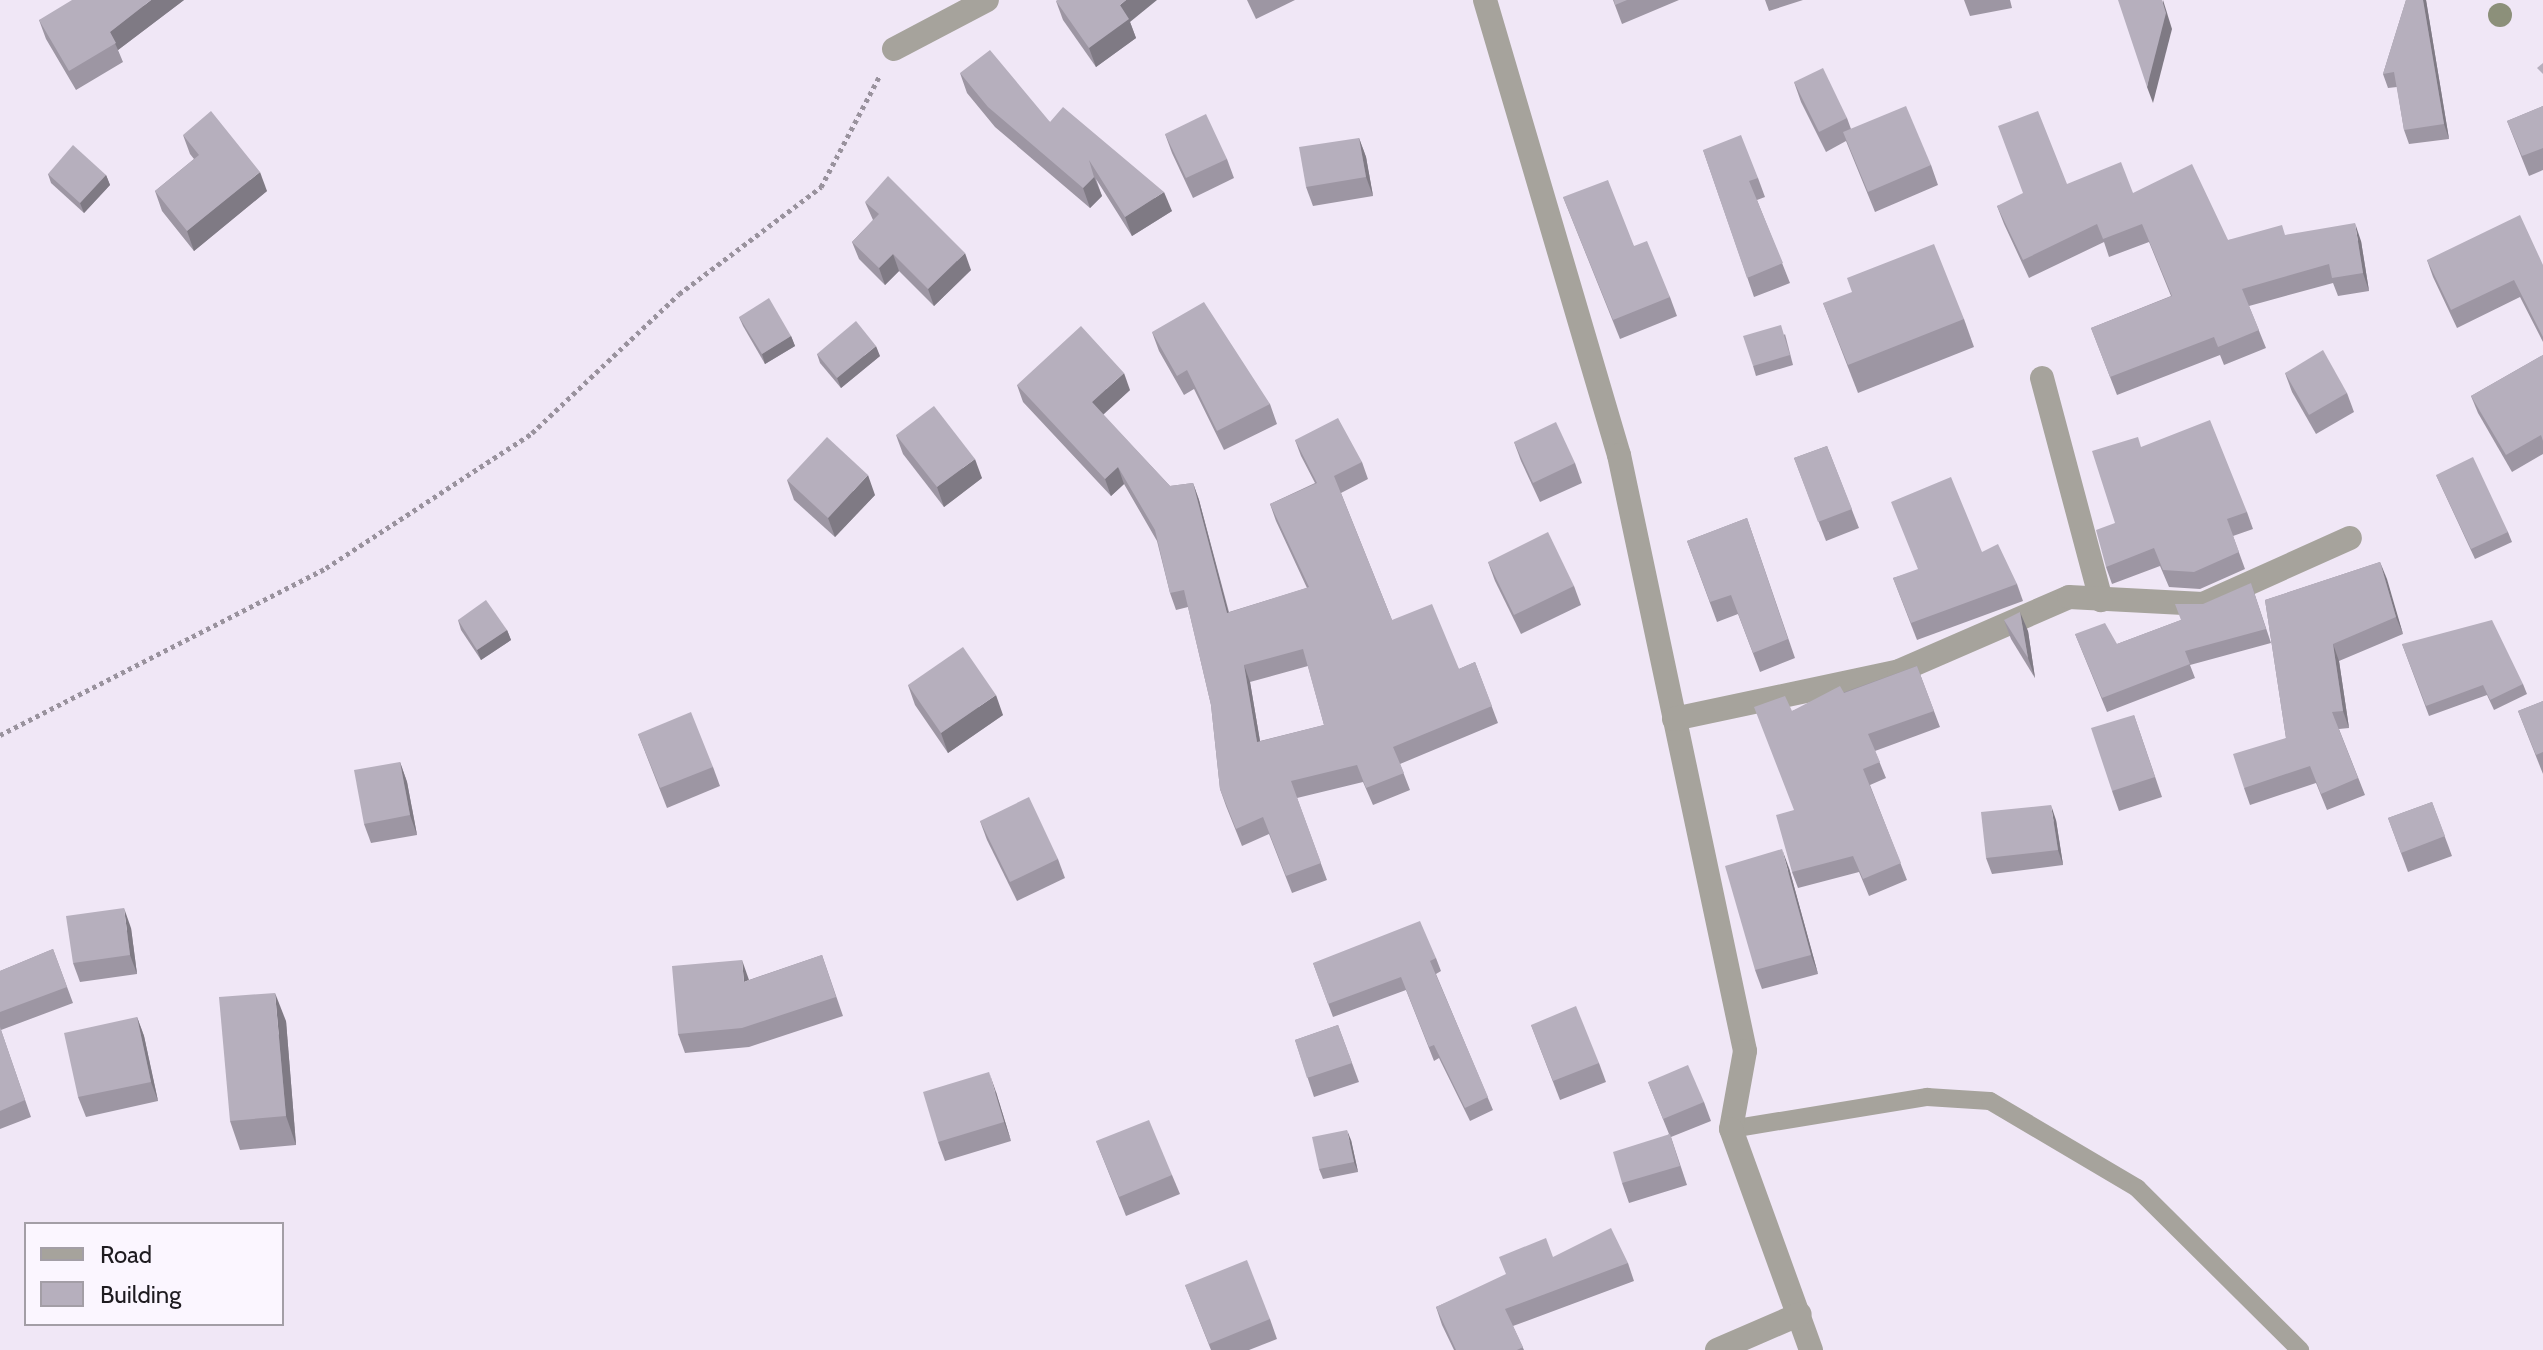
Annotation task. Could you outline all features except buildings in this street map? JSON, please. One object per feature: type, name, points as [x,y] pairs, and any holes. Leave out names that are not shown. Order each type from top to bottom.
[{"type":"street","points":[[894,49],[987,0]]},
{"type":"street","points":[[1485,0],[1619,455],[1745,1051],[1731,1129],[1811,1350]]},
{"type":"street","points":[[2042,378],[2101,600]]},
{"type":"street","points":[[1674,719],[1899,671],[2069,597],[2203,604],[2350,538]]},
{"type":"street","points":[[1717,1350],[1800,1314]]},
{"type":"lane","points":[[1731,1129],[1927,1097],[1990,1101],[2137,1188],[2300,1350]]},
{"type":"path","points":[[0,735],[326,568],[532,433],[679,294],[821,187],[894,49]]}]
